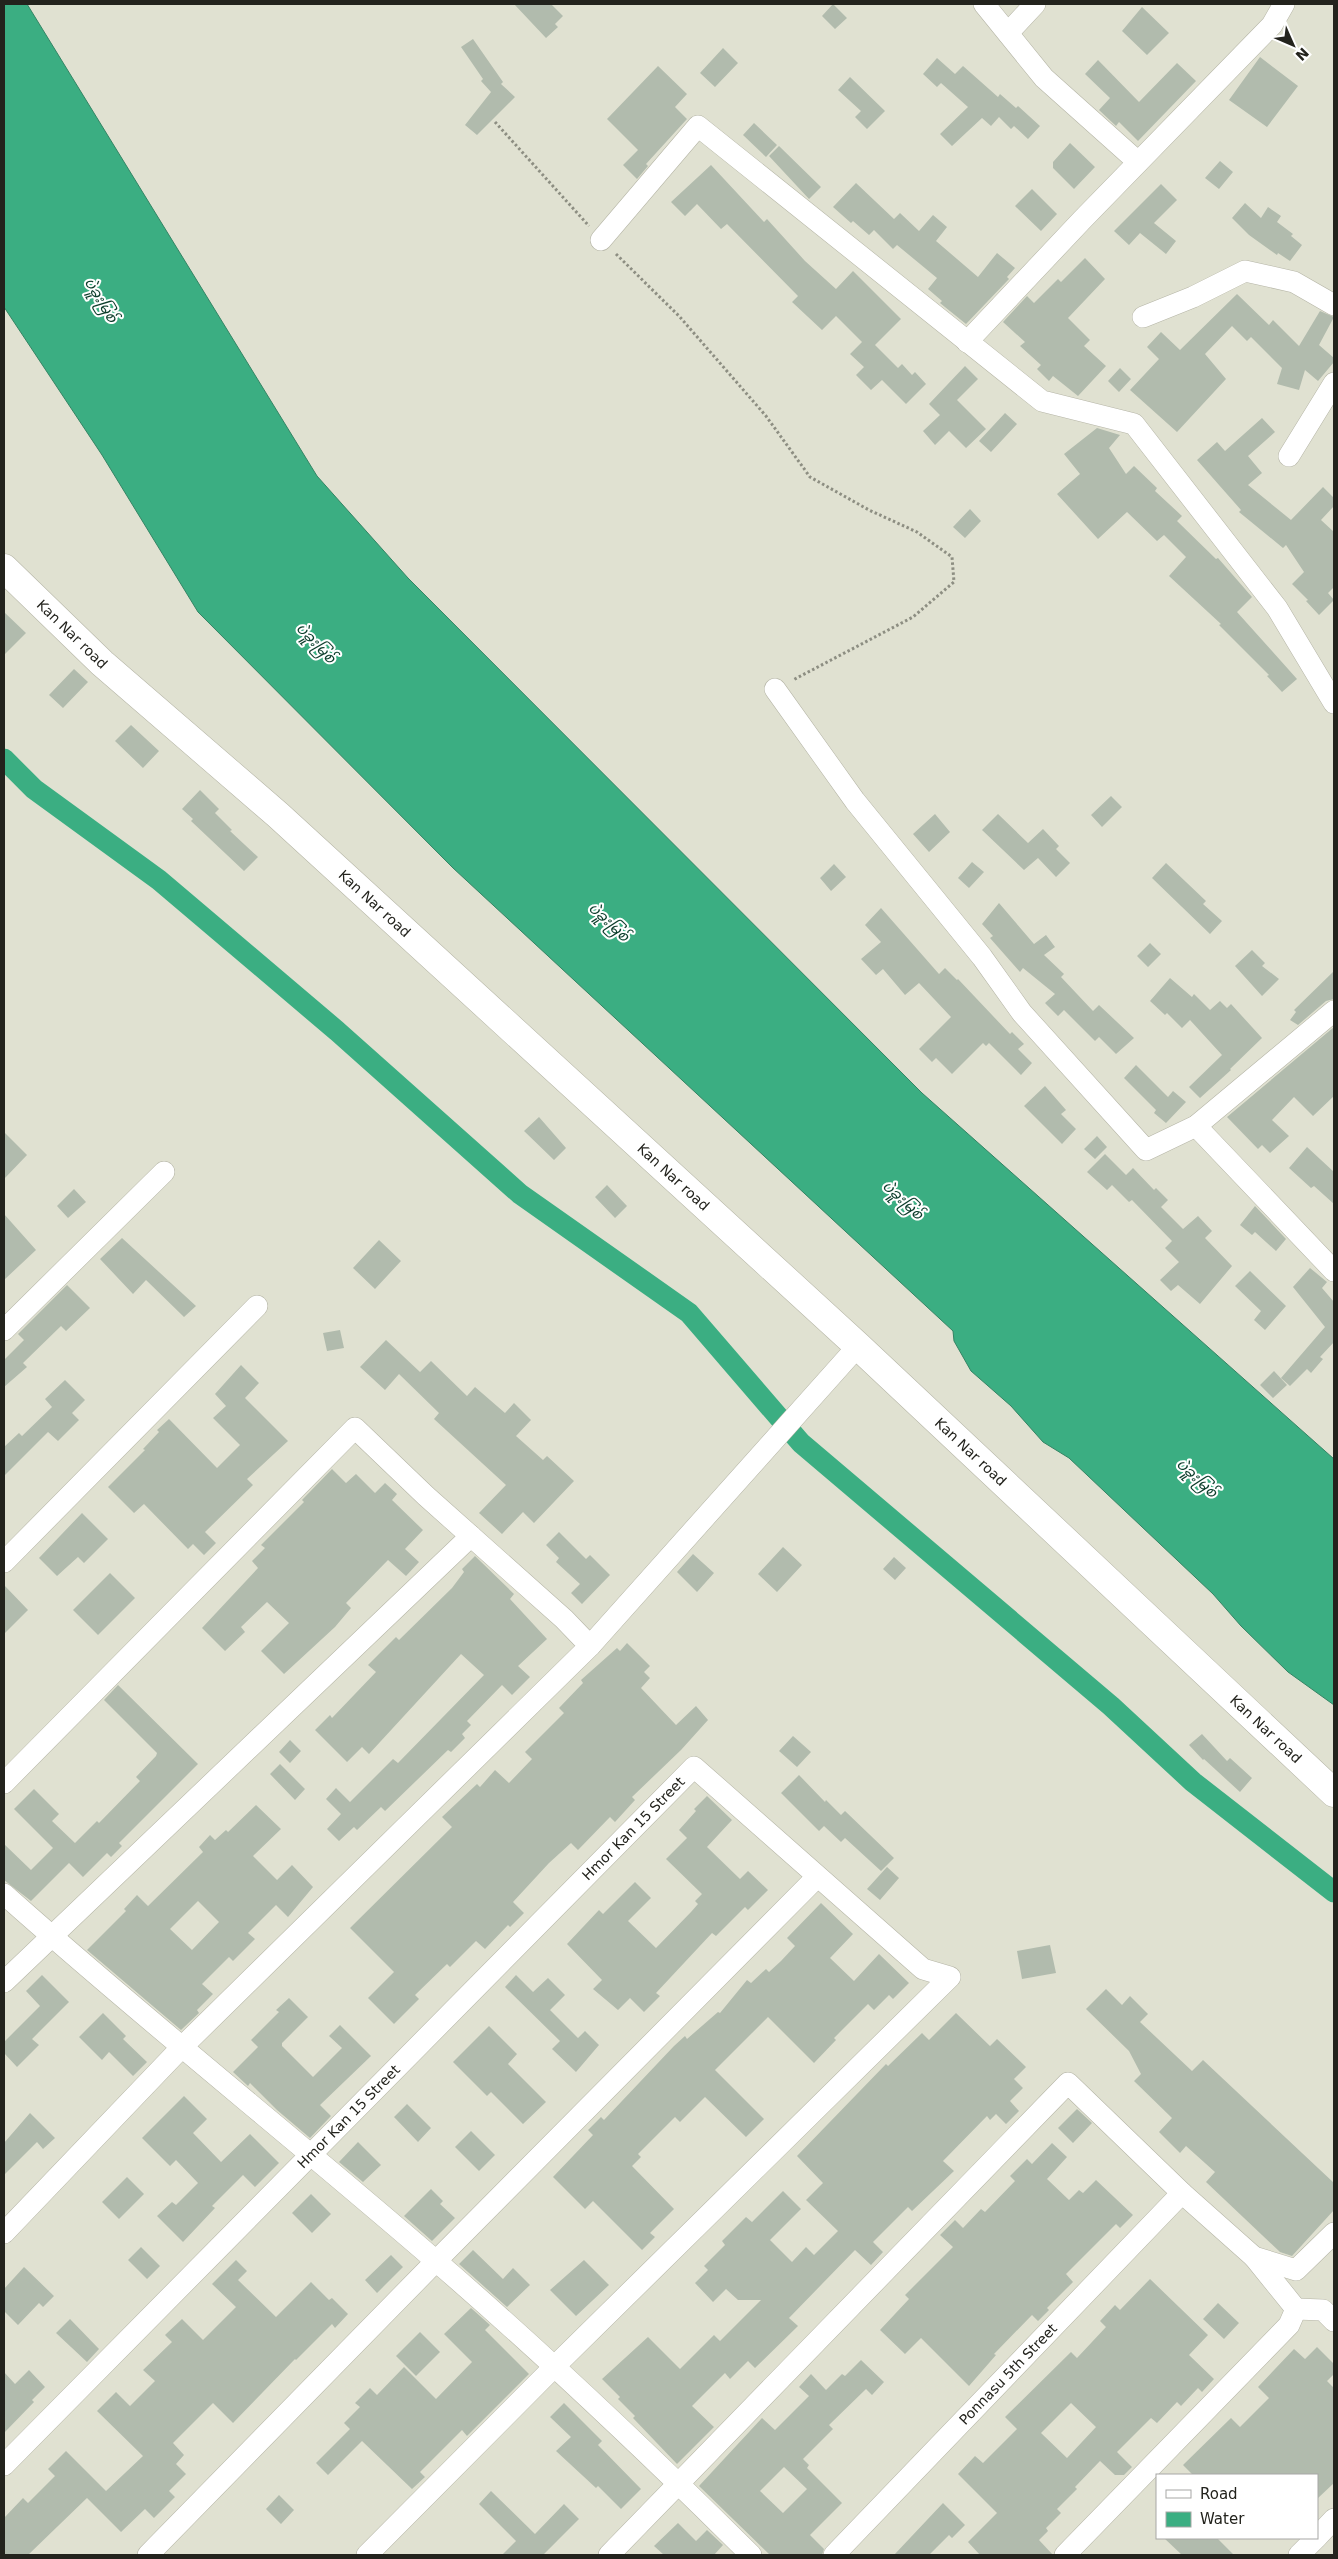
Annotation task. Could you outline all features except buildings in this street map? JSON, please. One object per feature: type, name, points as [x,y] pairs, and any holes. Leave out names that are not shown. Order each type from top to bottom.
[{"type":"street","points":[[984,4],[1044,78],[1138,162]]},
{"type":"street","points":[[1008,33],[1035,4]]},
{"type":"street","points":[[967,342],[1138,162],[1272,25],[1284,4]]},
{"type":"street","points":[[602,240],[698,126],[1042,401],[1134,424],[1277,608],[1334,703]]},
{"type":"street","points":[[1143,317],[1193,297],[1244,271],[1294,282],[1334,305]]},
{"type":"street","points":[[1288,456],[1334,383]]},
{"type":"street","name":"Kan Nar road","points":[[4,568],[102,663],[286,822],[858,1346],[1334,1793]]},
{"type":"street","points":[[775,689],[855,801],[982,957],[1022,1013],[1146,1150],[1196,1126],[1334,1011]]},
{"type":"street","points":[[1196,1126],[1331,1262]]},
{"type":"street","points":[[4,1330],[164,1172]]},
{"type":"street","points":[[4,1562],[257,1306]]},
{"type":"street","points":[[4,2233],[182,2048],[590,1646],[858,1346]]},
{"type":"street","points":[[4,1783],[355,1428],[564,1619],[590,1646]]},
{"type":"street","points":[[4,1982],[471,1536]]},
{"type":"street","name":"Hmor Kan 15 Street","points":[[4,2465],[309,2154],[694,1767],[818,1878]]},
{"type":"street","points":[[148,2555],[436,2261],[818,1878],[923,1969],[950,1977],[555,2366],[367,2555]]},
{"type":"street","points":[[4,1894],[50,1936],[436,2261],[555,2366],[679,2483],[751,2555]]},
{"type":"street","points":[[609,2555],[1068,2082],[1182,2193],[1254,2257],[1296,2309],[1323,2310],[1334,2321]]},
{"type":"street","name":"Ponnasu 5th Street","points":[[834,2555],[1182,2193]]},
{"type":"street","points":[[1254,2257],[1296,2270],[1334,2233]]},
{"type":"street","points":[[1065,2555],[1289,2326],[1296,2309]]},
{"type":"street","points":[[1318,2535],[1334,2519]]},
{"type":"street","points":[[1299,2555],[1314,2539]]},
{"type":"path","points":[[495,122],[602,240],[679,316],[766,416],[810,477],[869,510],[917,532],[952,557],[954,582],[913,616],[775,689]]},
{"type":"water","name":"ပဲခူးမြစ်","points":[[4,4],[27,4],[317,476],[408,578],[922,1093],[1334,1459],[1334,1705],[1288,1672],[1241,1626],[1213,1594],[1069,1458],[1043,1442],[1011,1406],[971,1371],[954,1341],[953,1331],[453,868],[198,612],[102,455],[4,307]]},
{"type":"waterway","points":[[4,759],[34,789],[159,880],[337,1031],[520,1194],[689,1313],[801,1443],[1111,1706],[1193,1782],[1334,1892]]}]
